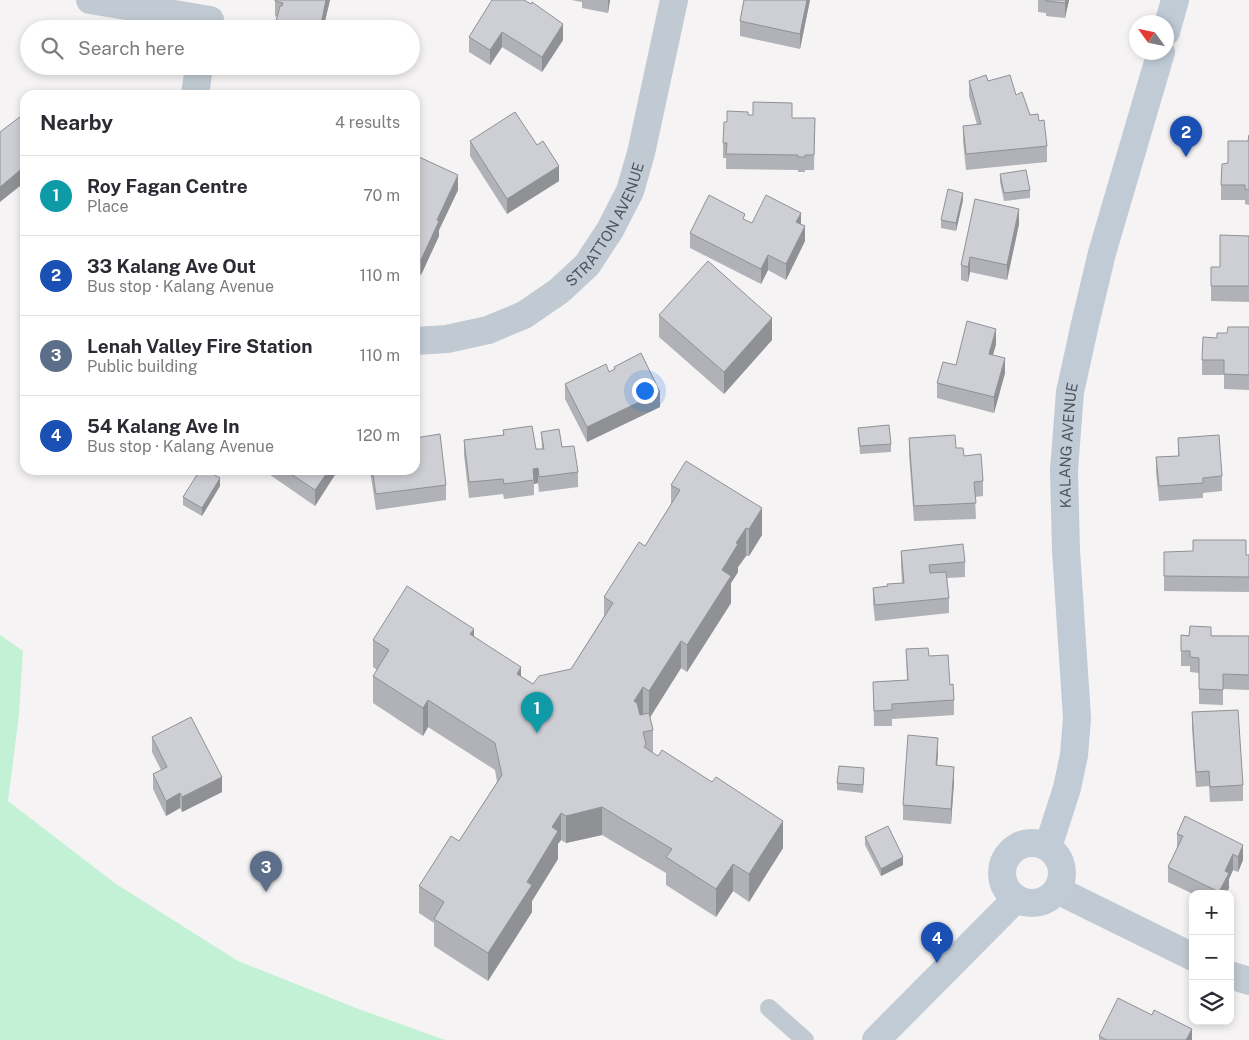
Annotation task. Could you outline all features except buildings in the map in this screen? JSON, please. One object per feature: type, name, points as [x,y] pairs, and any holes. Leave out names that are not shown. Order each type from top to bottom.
[{"type":"street","points":[[90,0],[211,16]]},
{"type":"street","name":"STRATTON AVENUE","points":[[420,341],[447,339],[488,330],[524,315],[559,291],[587,265],[610,230],[630,191],[641,152],[674,0]]},
{"type":"street","points":[[1171,15],[1175,0]]},
{"type":"street","name":"KALANG AVENUE","points":[[1048,846],[1067,788],[1074,755],[1077,718],[1066,550],[1064,470],[1070,392],[1102,253],[1159,60]]},
{"type":"street","points":[[196,90],[198,75]]},
{"type":"street","points":[[1037,842],[1048,846],[1059,858],[1063,876],[1061,884],[1050,898],[1041,902],[1033,904],[1024,903],[1016,899],[1008,892],[1003,883],[1003,862],[1008,854],[1017,846],[1037,842]]},
{"type":"street","points":[[1057,890],[1189,954]]},
{"type":"street","points":[[876,1040],[1016,899]]},
{"type":"street","points":[[1234,976],[1249,982]]},
{"type":"lane","points":[[769,1008],[805,1040]]},
{"type":"green space","points":[[0,635],[23,651],[19,714],[8,801],[116,884],[238,961],[356,1008],[445,1040],[0,1040]]},
{"type":"place","name":"33 Kalang Ave Out","points":[[1186,157]]},
{"type":"place","name":"Roy Fagan Centre","points":[[537,733]]},
{"type":"place","name":"Lenah Valley Fire Station","points":[[266,892]]},
{"type":"place","name":"54 Kalang Ave In","points":[[937,963]]}]
